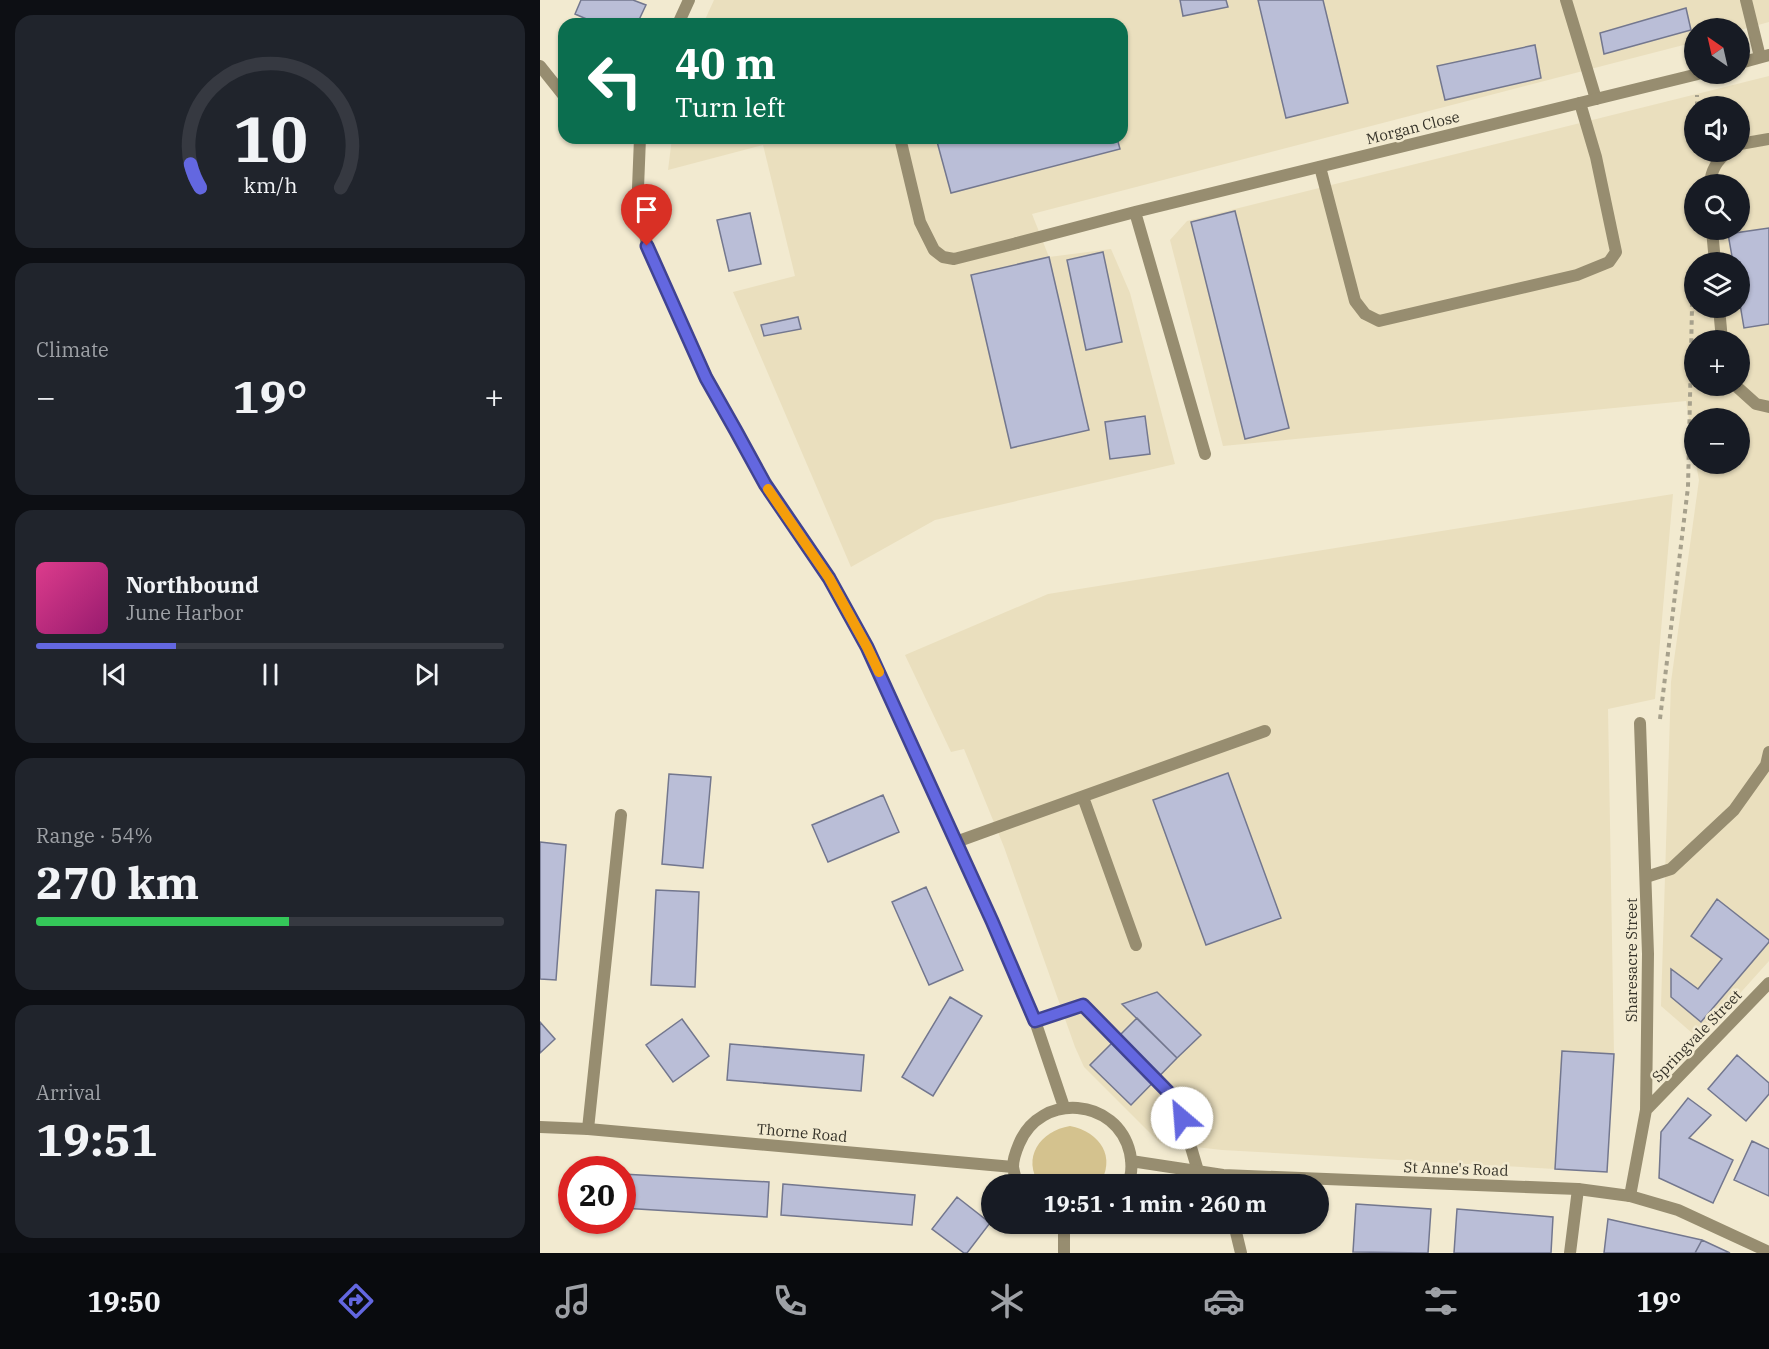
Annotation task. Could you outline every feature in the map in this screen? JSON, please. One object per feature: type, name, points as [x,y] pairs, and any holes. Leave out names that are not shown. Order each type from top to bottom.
[{"type":"street","points":[[681,18],[689,0]]},
{"type":"street","points":[[1566,0],[1596,99]]},
{"type":"street","points":[[1746,0],[1765,56],[1750,60]]},
{"type":"street","points":[[540,66],[558,88]]},
{"type":"street","name":"Morgan Close","points":[[901,144],[920,222],[927,240],[943,257],[954,259],[1135,212],[1684,77]]},
{"type":"street","points":[[1320,167],[1355,301],[1365,314],[1379,321],[1577,275],[1609,261],[1616,252],[1596,157],[1580,103]]},
{"type":"street","points":[[1750,142],[1769,139]]},
{"type":"street","points":[[639,144],[638,188],[647,246],[706,378],[765,484],[829,578],[867,647],[1035,1021],[1065,1107]]},
{"type":"street","points":[[1135,212],[1205,454]]},
{"type":"street","points":[[1747,396],[1756,404],[1769,407]]},
{"type":"street","name":"Sharesacre Street","points":[[1630,1196],[1646,1110],[1648,954],[1640,723]]},
{"type":"street","points":[[956,842],[1265,731]]},
{"type":"street","points":[[1646,877],[1671,869],[1734,810],[1766,765],[1769,752]]},
{"type":"street","points":[[1083,797],[1136,945]]},
{"type":"street","points":[[588,1129],[621,815]]},
{"type":"street","name":"Springvale Street","points":[[1646,1110],[1769,983]]},
{"type":"street","points":[[1035,1021],[1083,1005],[1177,1101],[1198,1171]]},
{"type":"street","points":[[1015,1174],[1015,1154],[1023,1133],[1045,1114],[1065,1107],[1093,1110],[1110,1120],[1119,1129],[1128,1146],[1130,1174]]},
{"type":"street","name":"Thorne Road","points":[[540,1126],[1013,1167]]},
{"type":"street","name":"St Anne's Road","points":[[1131,1161],[1207,1174]]},
{"type":"street","name":"St Anne's Road","points":[[1329,1183],[1578,1189],[1630,1196],[1678,1210],[1769,1252]]},
{"type":"street","points":[[1570,1253],[1578,1189]]},
{"type":"street","points":[[1064,1234],[1064,1253]]},
{"type":"street","points":[[1236,1234],[1241,1253]]},
{"type":"path","points":[[1640,723],[1661,719],[1688,487],[1692,318]]},
{"type":"shaded area","points":[[714,0],[1769,0],[1769,22],[1750,27],[1750,18],[1684,18],[1684,45],[1032,214],[1049,257],[1111,249],[1130,293],[1175,464],[935,520],[851,567],[733,292],[795,276],[763,145],[668,170],[671,144],[1128,144],[1128,18],[706,18]]},
{"type":"shaded area","points":[[1769,76],[1769,961],[1699,1039],[1661,1006],[1671,682],[1699,480],[1698,474],[1750,474],[1750,408],[1687,408],[1686,401],[1223,446],[1170,240],[1187,221],[1684,97],[1684,162],[1750,162],[1750,96],[1689,96],[1737,84],[1750,84],[1750,81]]},
{"type":"shaded area","points":[[1673,494],[1655,699],[1608,709],[1614,1054],[1555,1169],[1222,1150],[1160,1143],[1084,1067],[1004,847],[964,749],[951,752],[905,655],[1048,594]]},
{"type":"shaded area","points":[[1070,1126],[1081,1129],[1097,1140],[1106,1156],[1104,1174],[1035,1174],[1032,1165],[1037,1147],[1042,1140],[1059,1129]]},
{"type":"building","points":[[581,0],[633,0],[646,5],[640,18],[584,18],[575,14]]},
{"type":"building","points":[[1180,0],[1226,0],[1228,7],[1183,16]]},
{"type":"building","points":[[1258,0],[1323,0],[1348,103],[1286,118]]},
{"type":"building","points":[[1686,8],[1688,18],[1684,18],[1684,32],[1604,54],[1600,33]]},
{"type":"building","points":[[1535,45],[1541,78],[1445,100],[1437,66]]},
{"type":"building","points":[[938,144],[1119,144],[1120,149],[951,193]]},
{"type":"building","points":[[1235,211],[1289,428],[1245,439],[1191,222]]},
{"type":"building","points":[[750,213],[761,264],[729,271],[717,220]]},
{"type":"building","points":[[1769,228],[1769,324],[1744,328],[1742,318],[1750,318],[1750,252],[1731,252],[1729,240],[1750,240],[1750,231]]},
{"type":"building","points":[[1103,252],[1122,342],[1086,350],[1067,260]]},
{"type":"building","points":[[1049,257],[1089,430],[1011,448],[971,275]]},
{"type":"building","points":[[798,317],[801,329],[764,336],[761,325]]},
{"type":"building","points":[[1145,416],[1150,454],[1110,459],[1105,422]]},
{"type":"building","points":[[1228,773],[1281,918],[1206,945],[1153,800]]},
{"type":"building","points":[[669,774],[711,777],[703,868],[662,864]]},
{"type":"building","points":[[883,795],[899,832],[828,862],[812,825]]},
{"type":"building","points":[[540,842],[566,845],[556,980],[540,979]]},
{"type":"building","points":[[926,887],[963,970],[929,985],[892,902]]},
{"type":"building","points":[[656,890],[699,892],[695,987],[651,985]]},
{"type":"building","points":[[1717,899],[1769,942],[1701,1022],[1671,997],[1671,969],[1698,989],[1722,959],[1691,936]]},
{"type":"building","points":[[1157,992],[1201,1035],[1177,1058],[1122,1004]]},
{"type":"building","points":[[950,997],[982,1016],[933,1096],[902,1077]]},
{"type":"building","points":[[1137,1018],[1177,1058],[1131,1105],[1090,1065]]},
{"type":"building","points":[[682,1019],[709,1056],[673,1082],[646,1045]]},
{"type":"building","points":[[540,1022],[555,1039],[540,1053]]},
{"type":"building","points":[[730,1044],[864,1055],[861,1091],[727,1080]]},
{"type":"building","points":[[1562,1051],[1614,1054],[1607,1172],[1555,1169]]},
{"type":"building","points":[[1737,1055],[1769,1083],[1769,1094],[1746,1121],[1708,1089]]},
{"type":"building","points":[[1688,1098],[1711,1115],[1689,1138],[1733,1160],[1713,1203],[1659,1178],[1661,1132]]},
{"type":"building","points":[[1752,1141],[1769,1149],[1769,1196],[1734,1180]]},
{"type":"building","points":[[636,1175],[769,1182],[767,1217],[636,1209]]},
{"type":"building","points":[[783,1184],[915,1195],[912,1225],[781,1215]]},
{"type":"building","points":[[957,1197],[981,1216],[982,1234],[967,1253],[932,1229]]},
{"type":"building","points":[[1356,1204],[1431,1209],[1428,1253],[1353,1252]]},
{"type":"building","points":[[1457,1209],[1553,1217],[1551,1253],[1454,1253]]},
{"type":"building","points":[[1608,1219],[1702,1240],[1695,1253],[1604,1253]]},
{"type":"building","points":[[1702,1240],[1730,1253],[1695,1253]]},
{"type":"slow traffic","points":[[768,489],[829,578],[879,672]]},
{"type":"route","points":[[647,246],[706,378],[765,484],[829,578],[867,647],[1035,1021],[1083,1005],[1177,1101],[1182,1118]]}]
